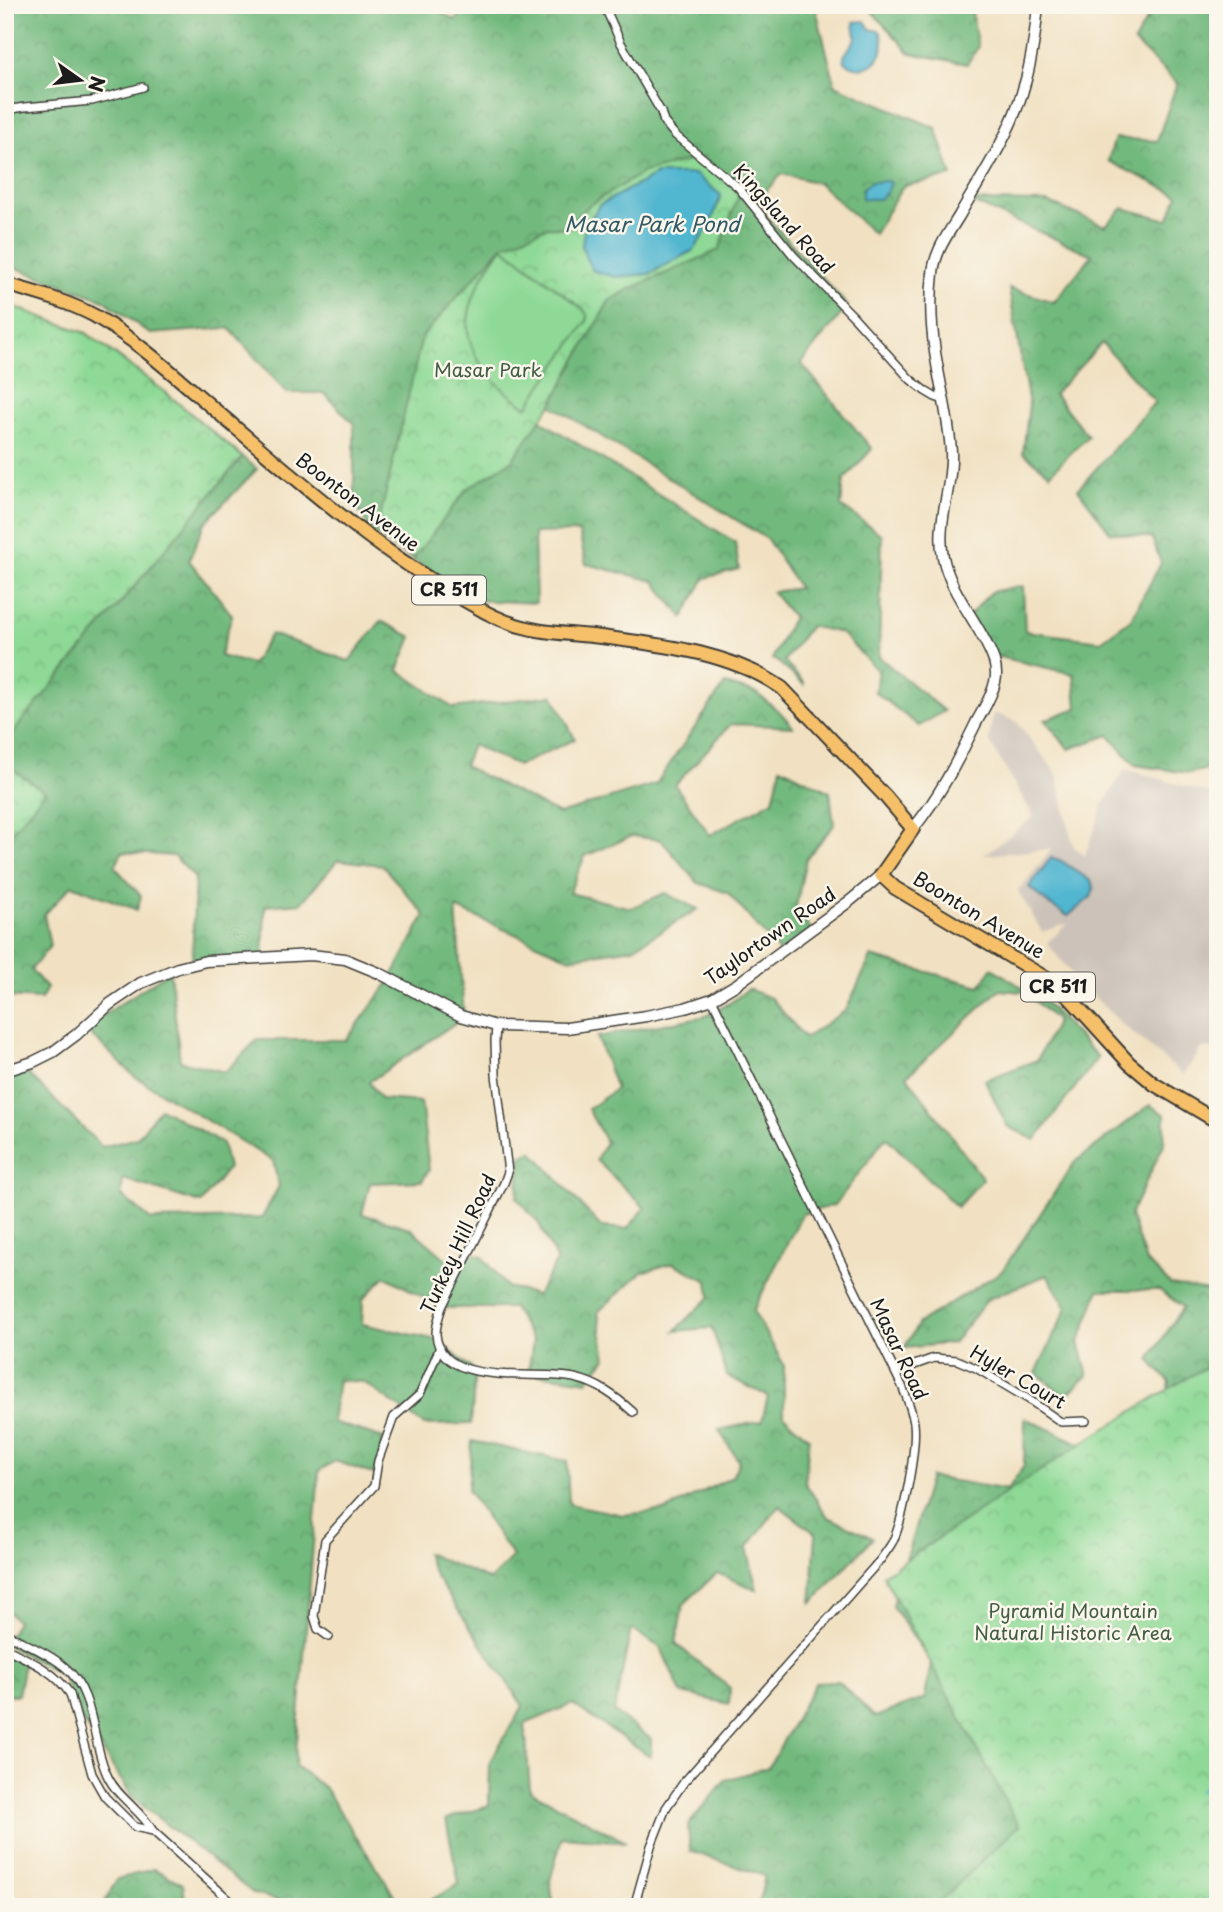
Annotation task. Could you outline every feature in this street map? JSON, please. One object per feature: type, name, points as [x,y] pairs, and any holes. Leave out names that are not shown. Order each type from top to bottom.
[{"type":"main road","name":"Boonton Avenue","points":[[5,284],[78,308],[108,324],[173,374],[342,518],[404,562],[493,616],[531,629],[683,650],[737,664],[768,679],[795,700],[913,829]]},
{"type":"main road","points":[[881,875],[913,829]]},
{"type":"main road","name":"Boonton Avenue","points":[[881,875],[895,888],[1044,977],[1070,998],[1129,1063],[1154,1084],[1218,1122]]},
{"type":"street","name":"Kingsland Road","points":[[604,5],[621,43],[661,112],[664,122],[675,135],[738,187],[793,255],[910,379],[925,391],[944,400]]},
{"type":"street","points":[[913,829],[948,779],[992,693],[996,676],[994,661],[957,596],[943,555],[941,523],[951,455],[949,427],[932,331],[934,263],[943,242],[999,148],[1023,97],[1035,39],[1038,5]]},
{"type":"street","points":[[5,110],[92,101],[144,87]]},
{"type":"street","name":"Taylortown Road","points":[[5,1071],[53,1052],[110,1004],[141,983],[178,968],[205,961],[311,955],[345,960],[379,973],[461,1016],[496,1026],[590,1026],[685,1008],[712,999],[737,984],[881,875]]},
{"type":"street","name":"Masar Road","points":[[634,1907],[651,1846],[666,1808],[684,1782],[875,1566],[892,1542],[904,1501],[915,1443],[914,1422],[909,1403],[895,1372],[712,999]]},
{"type":"street","name":"Turkey Hill Road","points":[[440,1347],[436,1332],[442,1307],[508,1172],[496,1075],[496,1026]]},
{"type":"street","points":[[329,1637],[318,1629],[314,1616],[325,1540],[374,1486],[378,1461],[394,1417],[421,1394],[440,1347],[452,1361],[473,1371],[507,1375],[554,1375],[588,1381],[608,1391],[634,1412]]},
{"type":"street","name":"Hyler Court","points":[[895,1372],[934,1358],[957,1360],[976,1368],[1061,1422],[1086,1421]]},
{"type":"street","points":[[5,1633],[56,1661],[76,1679],[87,1704],[102,1760],[113,1787],[153,1830],[237,1907]]},
{"type":"street","points":[[5,1648],[58,1678],[70,1694],[89,1764],[98,1786],[105,1797],[135,1827],[153,1830]]},
{"type":"street","points":[[50,1672],[56,1661]]},
{"type":"street","points":[[89,1764],[102,1760]]},
{"type":"shaded area","points":[[993,713],[1016,721],[1057,774],[1073,846],[1084,856],[1103,805],[1125,769],[1218,796],[1218,1049],[1202,1048],[1183,1075],[1121,1023],[1075,978],[1047,943],[1068,923],[1042,932],[1018,891],[1052,849],[984,855],[1034,817],[989,741]]},
{"type":"green space","points":[[5,5],[429,5],[455,20],[469,5],[815,5],[835,85],[936,128],[952,176],[903,186],[874,234],[819,183],[782,174],[754,203],[848,306],[801,363],[872,449],[844,480],[841,506],[882,535],[879,657],[944,711],[919,726],[875,692],[878,671],[841,633],[810,626],[784,661],[804,685],[772,659],[793,617],[772,592],[799,588],[767,539],[551,405],[609,301],[630,289],[588,206],[568,228],[547,227],[413,559],[467,489],[512,460],[540,420],[735,542],[739,569],[705,578],[683,618],[654,581],[586,564],[579,532],[534,533],[536,603],[474,600],[372,533],[354,501],[354,424],[324,393],[287,393],[229,328],[150,334],[104,300],[5,264]]},
{"type":"green space","points":[[866,5],[977,5],[972,15],[978,47],[967,64],[910,53]]},
{"type":"green space","points":[[1155,5],[1218,5],[1218,767],[1189,773],[1135,765],[1109,735],[1069,749],[1045,720],[1077,708],[1074,674],[991,655],[969,616],[991,592],[1023,586],[1025,631],[1101,641],[1131,619],[1161,563],[1152,538],[1110,532],[1078,489],[1155,402],[1102,343],[1054,394],[1088,436],[1050,474],[1023,453],[1029,405],[1009,288],[1054,302],[1092,255],[969,201],[1047,202],[1105,226],[1123,208],[1168,220],[1178,195],[1108,161],[1115,138],[1157,141],[1177,83],[1134,42]]},
{"type":"green space","name":"Masar Park","points":[[704,157],[739,194],[719,250],[609,301],[551,405],[512,460],[467,489],[413,559],[376,535],[422,337],[502,246],[547,227],[568,228],[588,206],[644,172]]},
{"type":"green space","points":[[503,247],[587,315],[587,321],[527,407],[507,393],[489,375],[475,354],[468,331],[470,309],[478,286]]},
{"type":"green space","points":[[5,304],[86,333],[165,392],[257,469],[204,524],[189,560],[232,615],[220,656],[252,664],[271,634],[349,661],[381,621],[412,637],[398,670],[453,708],[553,695],[575,739],[518,766],[472,745],[464,766],[559,814],[656,784],[725,684],[756,693],[781,713],[793,727],[731,724],[675,785],[710,835],[773,800],[781,767],[830,792],[834,825],[806,859],[796,907],[811,930],[780,953],[728,893],[698,883],[661,840],[632,836],[585,856],[569,893],[631,908],[665,893],[698,909],[633,948],[569,958],[456,908],[464,1017],[369,1082],[381,1099],[421,1102],[429,1170],[422,1181],[370,1183],[362,1214],[410,1228],[460,1271],[470,1252],[482,1256],[507,1287],[537,1295],[557,1261],[538,1222],[517,1198],[521,1156],[532,1151],[601,1227],[627,1229],[645,1208],[596,1160],[606,1142],[588,1109],[616,1089],[597,1037],[706,1016],[748,989],[771,998],[805,1038],[846,1010],[871,957],[980,986],[992,968],[1045,1002],[1098,1057],[1035,1140],[1007,1126],[985,1080],[1037,1060],[1057,1021],[1025,992],[999,990],[907,1076],[983,1179],[957,1207],[886,1137],[835,1205],[802,1214],[753,1311],[784,1365],[784,1416],[809,1438],[805,1483],[828,1517],[873,1538],[811,1604],[816,1534],[779,1506],[747,1548],[757,1590],[717,1573],[683,1605],[676,1644],[730,1688],[729,1704],[681,1693],[661,1648],[631,1629],[614,1712],[651,1739],[651,1757],[572,1704],[525,1724],[530,1791],[626,1842],[562,1837],[550,1881],[554,1907],[304,1907],[254,1894],[133,1798],[74,1707],[63,1676],[5,1644],[17,1621],[5,1609],[5,1072],[21,1067],[102,1147],[137,1138],[160,1108],[222,1143],[228,1168],[201,1203],[123,1179],[121,1195],[151,1220],[262,1218],[279,1186],[273,1161],[134,1076],[84,1028],[170,971],[180,1061],[225,1072],[257,1040],[346,1040],[388,984],[425,915],[382,865],[338,860],[301,903],[265,906],[263,959],[192,964],[195,878],[174,856],[122,852],[115,867],[141,896],[137,910],[72,885],[44,915],[50,946],[31,970],[47,988],[41,999],[5,997]],"holes":[[[673,1263],[708,1281],[710,1297],[675,1331],[712,1328],[727,1376],[768,1396],[762,1421],[719,1430],[739,1462],[732,1477],[667,1510],[623,1515],[569,1504],[567,1461],[472,1441],[468,1491],[513,1557],[490,1580],[426,1553],[434,1574],[523,1706],[490,1761],[489,1806],[446,1819],[459,1884],[422,1905],[398,1901],[324,1787],[295,1766],[319,1471],[335,1461],[375,1475],[384,1438],[332,1422],[338,1380],[363,1382],[424,1425],[471,1424],[475,1371],[437,1340],[362,1324],[363,1299],[385,1276],[443,1308],[513,1308],[533,1341],[528,1373],[587,1381],[606,1358],[598,1312],[642,1272]]]},
{"type":"green space","points":[[5,304],[86,333],[165,392],[242,457],[5,742]]},
{"type":"green space","points":[[5,764],[45,792],[5,840]]},
{"type":"green space","points":[[1150,1105],[1165,1115],[1164,1144],[1130,1215],[1146,1261],[1171,1285],[1209,1291],[1218,1283],[1218,1907],[758,1907],[765,1876],[690,1851],[688,1825],[725,1780],[769,1767],[816,1682],[838,1681],[875,1717],[925,1698],[931,1662],[892,1606],[930,1477],[1007,1490],[1024,1466],[1025,1418],[1094,1450],[1166,1400],[1170,1382],[1149,1360],[1183,1307],[1159,1290],[1099,1290],[1079,1342],[1088,1376],[1065,1396],[1036,1373],[1067,1308],[1047,1275],[988,1299],[953,1343],[904,1348],[919,1323],[1002,1271],[1075,1162]]},
{"type":"green space","name":"Pyramid Mountain Natural Historic Area","points":[[1218,1360],[1218,1907],[934,1907],[1019,1826],[883,1575],[1091,1438]]},
{"type":"green space","points":[[5,1652],[24,1663],[18,1695],[5,1695]]},
{"type":"green space","points":[[154,1869],[183,1884],[186,1907],[102,1907],[117,1879]]},
{"type":"water","points":[[865,21],[870,29],[880,31],[883,48],[876,62],[870,66],[854,67],[845,62],[844,56],[856,38],[854,22]]},
{"type":"water","name":"Masar Park Pond","points":[[657,174],[695,174],[721,195],[711,223],[694,250],[649,274],[615,277],[593,271],[582,246],[584,232],[599,205]]},
{"type":"water","points":[[871,182],[891,183],[887,192],[879,199],[862,199],[862,189]]},
{"type":"water","points":[[1051,858],[1060,860],[1091,881],[1094,888],[1091,897],[1068,916],[1029,887]]},
{"type":"waterway","points":[[1199,1791],[1218,1779]]}]
